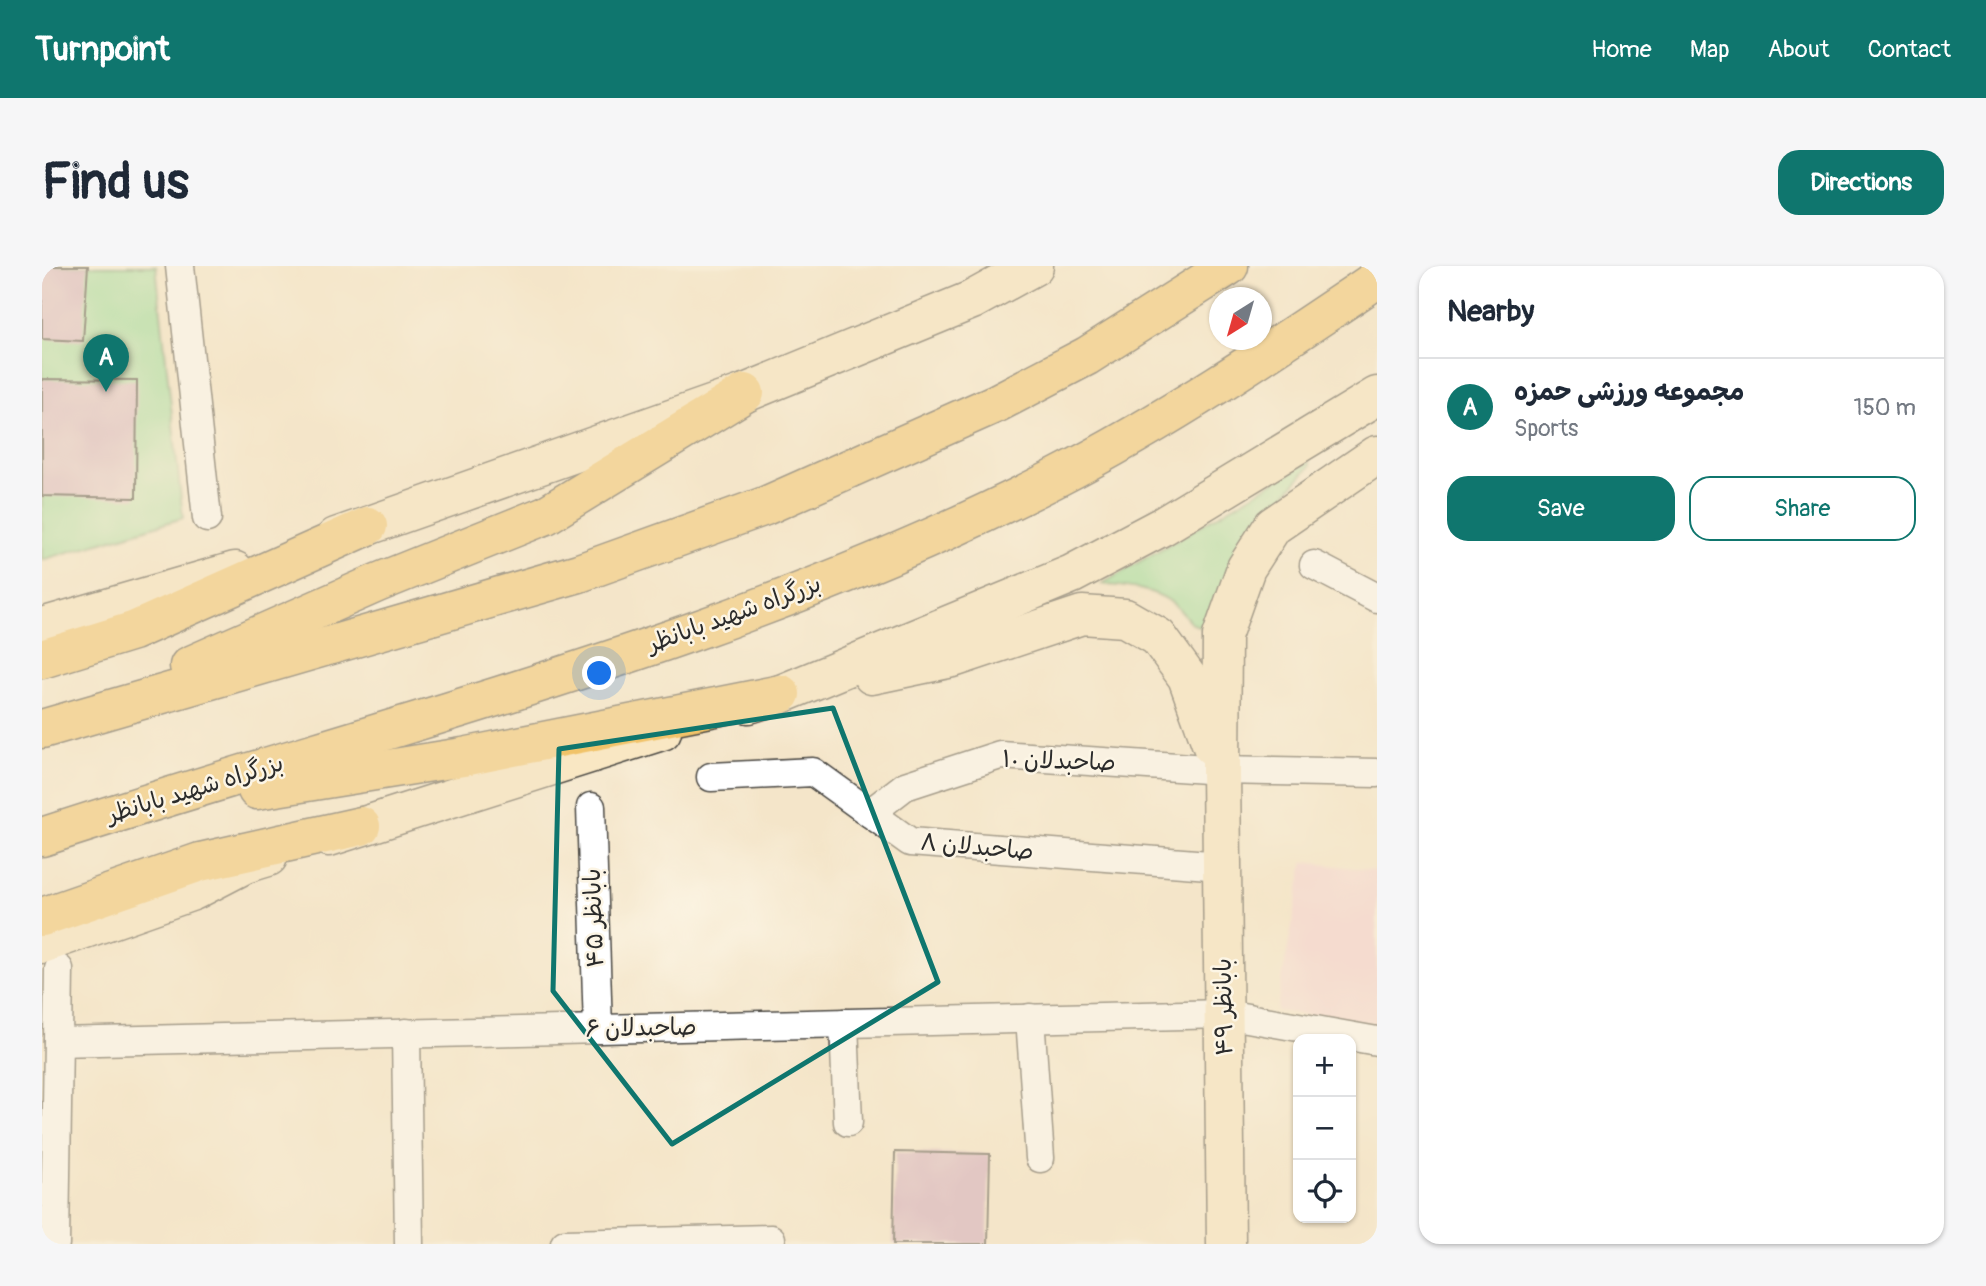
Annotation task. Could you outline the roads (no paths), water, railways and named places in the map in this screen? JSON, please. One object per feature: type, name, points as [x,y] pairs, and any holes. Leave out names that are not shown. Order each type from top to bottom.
[{"type":"highway","points":[[47,727],[579,573],[765,506],[997,404],[1087,356],[1229,266]]},
{"type":"highway","name":"بزرگراه شهید بابانظر","points":[[42,837],[621,655],[816,584],[940,532],[1053,480],[1150,426],[1377,279]]},
{"type":"highway","points":[[47,727],[377,583],[545,515],[746,393]]},
{"type":"highway","points":[[42,659],[133,631],[368,526]]},
{"type":"highway","points":[[113,814],[463,757],[781,694]]},
{"type":"highway","points":[[42,917],[200,862],[361,826]]},
{"type":"main road","points":[[972,300],[999,266]]},
{"type":"main road","points":[[42,627],[210,580],[746,393],[972,300],[1034,266]]},
{"type":"main road","points":[[51,956],[245,864],[781,694],[1072,574],[1163,526],[1377,396]]},
{"type":"main road","name":"بابانظر ۴۹","points":[[1226,1244],[1222,636],[1246,568],[1273,526],[1377,455]]},
{"type":"main road","points":[[781,694],[953,658],[1082,615],[1125,618],[1158,637],[1187,677],[1221,770]]},
{"type":"street","points":[[180,266],[207,518]]},
{"type":"street","points":[[1314,565],[1377,598]]},
{"type":"street","name":"صاحبدلان ۱۰","points":[[870,813],[905,786],[1000,755],[1221,770],[1377,773]]},
{"type":"street","name":"صاحبدلان ۸","points":[[711,777],[813,772],[910,842],[1222,866]]},
{"type":"street","name":"بابانظر ۴۵","points":[[591,807],[598,1029]]},
{"type":"street","points":[[51,956],[58,1042],[49,1205],[55,1244]]},
{"type":"street","name":"صاحبدلان ۶","points":[[58,1042],[1225,1014],[1377,1041]]},
{"type":"street","points":[[1030,1018],[1040,1158]]},
{"type":"street","points":[[844,1023],[848,1122]]},
{"type":"street","points":[[406,1033],[409,1244]]},
{"type":"street","points":[[565,1244],[771,1239]]},
{"type":"place","name":"مجموعه ورزشی حمزه","points":[[106,392]]}]
